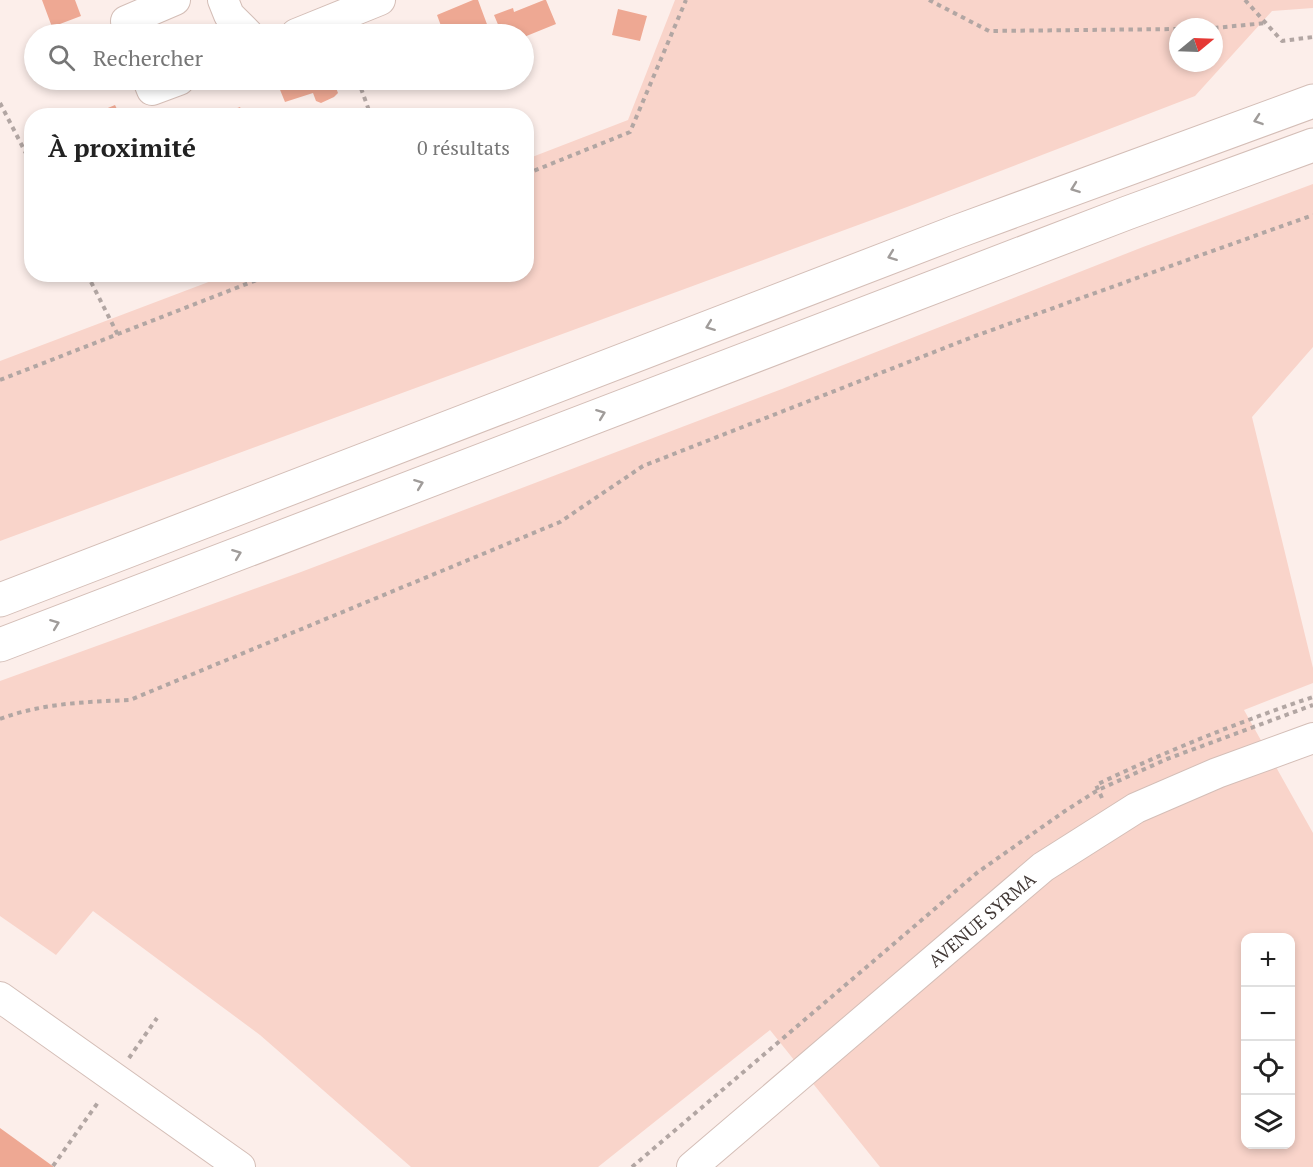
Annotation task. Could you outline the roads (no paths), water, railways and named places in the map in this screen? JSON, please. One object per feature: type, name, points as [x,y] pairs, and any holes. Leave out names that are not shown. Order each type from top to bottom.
[{"type":"highway","points":[[0,600],[934,240],[1313,101]]},
{"type":"highway","points":[[0,645],[985,267],[1313,145]]},
{"type":"street","points":[[127,24],[126,21],[175,0]]},
{"type":"street","points":[[223,0],[230,15],[239,24]]},
{"type":"street","points":[[321,24],[380,0]]},
{"type":"street","name":"AVENUE SYRMA","points":[[692,1167],[1043,867],[1136,808],[1217,773],[1313,738]]},
{"type":"street","points":[[0,997],[240,1167]]}]
